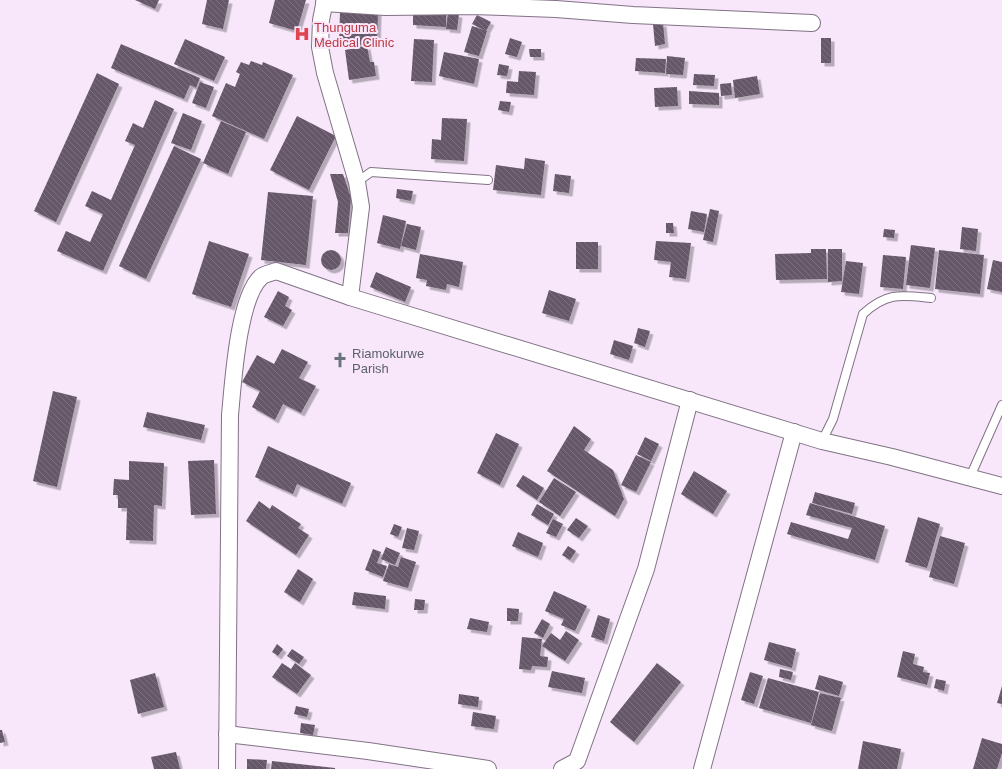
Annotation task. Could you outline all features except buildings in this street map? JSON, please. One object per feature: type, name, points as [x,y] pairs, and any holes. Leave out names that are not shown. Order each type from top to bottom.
[{"type":"street","points":[[350,297],[362,207],[357,182],[320,47],[321,20],[324,2],[386,6],[474,6],[556,9],[633,15],[812,23]]},
{"type":"street","points":[[227,769],[230,415],[235,360],[241,327],[252,292],[262,277],[276,271],[350,297],[822,441],[892,457],[1002,486]]},
{"type":"street","points":[[562,769],[576,761],[646,569],[690,400]]},
{"type":"street","points":[[702,769],[794,432]]},
{"type":"street","points":[[227,734],[368,751],[488,769]]},
{"type":"lane","points":[[357,182],[372,172],[488,180]]},
{"type":"lane","points":[[822,441],[833,419],[863,314],[875,302],[898,295],[931,298]]},
{"type":"lane","points":[[970,477],[1002,405]]},
{"type":"place","name":"Thunguma Medical Clinic","points":[[302,34]]},
{"type":"place","name":"Riamokurwe Parish","points":[[340,360]]}]
